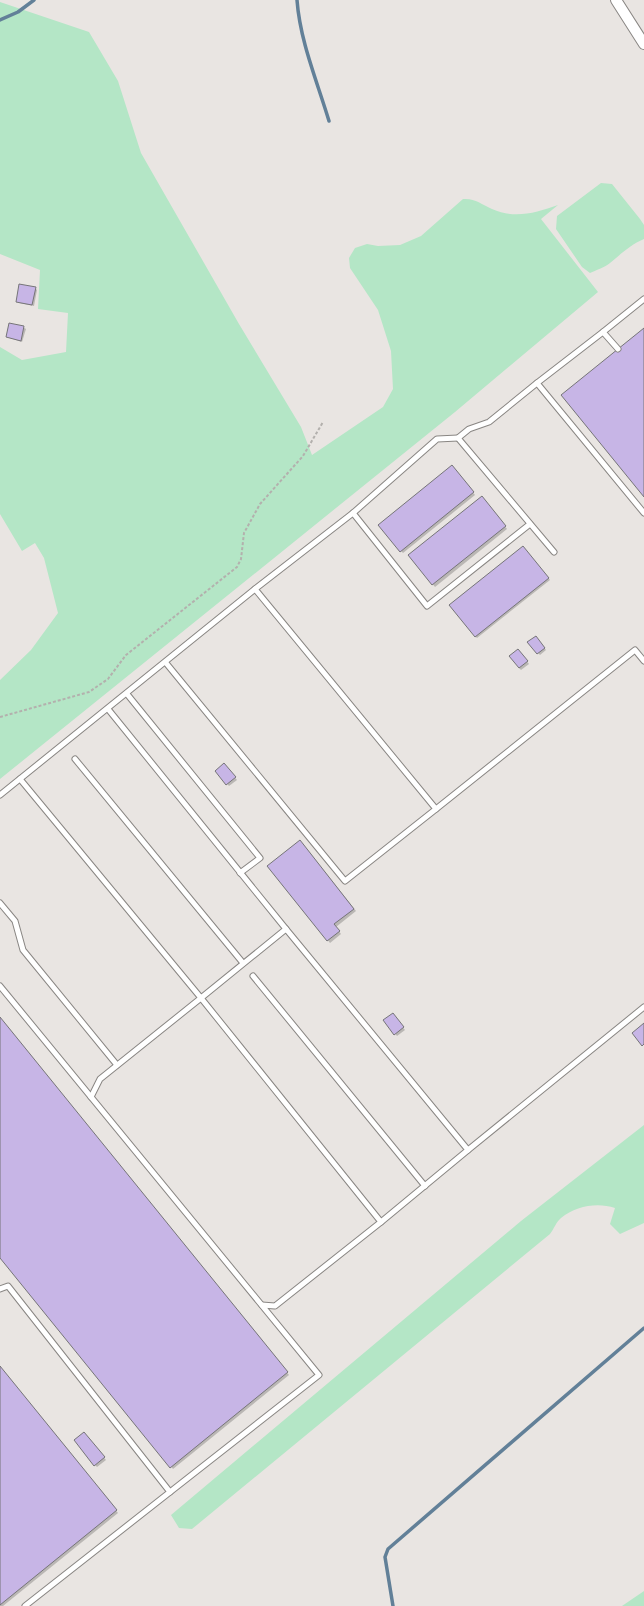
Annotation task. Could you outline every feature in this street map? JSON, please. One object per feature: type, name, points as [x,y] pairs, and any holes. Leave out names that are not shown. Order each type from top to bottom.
[{"type":"street","points":[[616,0],[644,44]]},
{"type":"lane","points":[[0,795],[166,663],[255,589],[353,513],[437,440],[458,438],[469,430],[489,422],[644,298]]},
{"type":"lane","points":[[603,332],[618,349]]},
{"type":"lane","points":[[537,383],[644,513]]},
{"type":"lane","points":[[458,438],[554,552]]},
{"type":"lane","points":[[353,513],[426,606],[530,524]]},
{"type":"lane","points":[[255,589],[436,809]]},
{"type":"lane","points":[[166,663],[345,881],[635,650],[644,661]]},
{"type":"lane","points":[[127,694],[260,858],[240,872]]},
{"type":"lane","points":[[108,709],[286,929],[468,1150]]},
{"type":"lane","points":[[75,759],[243,963]]},
{"type":"lane","points":[[20,779],[201,998],[381,1222]]},
{"type":"lane","points":[[0,903],[15,922],[23,950],[118,1065]]},
{"type":"lane","points":[[91,1097],[100,1079],[286,929]]},
{"type":"lane","points":[[252,976],[425,1186]]},
{"type":"lane","points":[[0,986],[320,1375],[25,1606]]},
{"type":"lane","points":[[262,1305],[275,1306],[381,1222],[644,1007]]},
{"type":"lane","points":[[0,1289],[8,1286],[170,1492]]},
{"type":"path","points":[[0,717],[89,692],[108,679],[126,655],[237,567],[241,558],[244,532],[260,504],[303,456],[323,422]]},
{"type":"green space","points":[[0,2],[89,32],[118,81],[141,153],[239,324],[301,427],[312,455],[383,407],[393,389],[391,351],[378,310],[350,268],[349,258],[355,248],[367,244],[378,246],[400,245],[421,236],[463,199],[475,200],[492,209],[508,214],[525,214],[558,205],[541,219],[598,292],[455,412],[0,779],[0,680],[31,650],[58,613],[44,558],[35,543],[22,551],[0,514],[0,347],[22,360],[66,352],[68,313],[38,309],[40,270],[0,254]]},
{"type":"green space","points":[[601,183],[612,184],[640,219],[644,225],[644,239],[630,247],[608,265],[590,273],[582,267],[556,229],[557,216]]},
{"type":"green space","points":[[644,1125],[644,1223],[620,1234],[610,1224],[615,1208],[594,1205],[580,1208],[567,1214],[559,1220],[550,1234],[192,1529],[179,1528],[171,1515],[521,1221]]},
{"type":"green space","points":[[644,1591],[644,1606],[622,1606]]},
{"type":"building","points":[[19,284],[36,287],[32,305],[16,302]]},
{"type":"building","points":[[9,323],[24,326],[21,341],[6,337]]},
{"type":"building","points":[[644,328],[644,497],[561,395]]},
{"type":"building","points":[[452,465],[474,492],[400,552],[378,525]]},
{"type":"building","points":[[482,496],[506,526],[432,585],[408,555]]},
{"type":"building","points":[[523,546],[549,578],[475,637],[449,605]]},
{"type":"building","points":[[536,636],[545,648],[537,654],[527,642]]},
{"type":"building","points":[[518,649],[528,661],[519,668],[509,656]]},
{"type":"building","points":[[224,763],[236,777],[226,785],[215,771]]},
{"type":"building","points":[[300,840],[354,909],[334,924],[340,931],[327,941],[267,866]]},
{"type":"building","points":[[393,1013],[404,1027],[394,1035],[383,1020]]},
{"type":"building","points":[[0,1017],[288,1372],[170,1468],[0,1258]]},
{"type":"building","points":[[644,1023],[644,1044],[642,1046],[632,1033]]},
{"type":"building","points":[[0,1366],[117,1510],[0,1605]]},
{"type":"building","points":[[84,1432],[105,1457],[94,1466],[74,1440]]},
{"type":"waterway","points":[[0,20],[18,12],[34,0]]},
{"type":"waterway","points":[[297,0],[305,46],[329,121]]},
{"type":"waterway","points":[[393,1606],[385,1557],[388,1549],[644,1328]]}]
